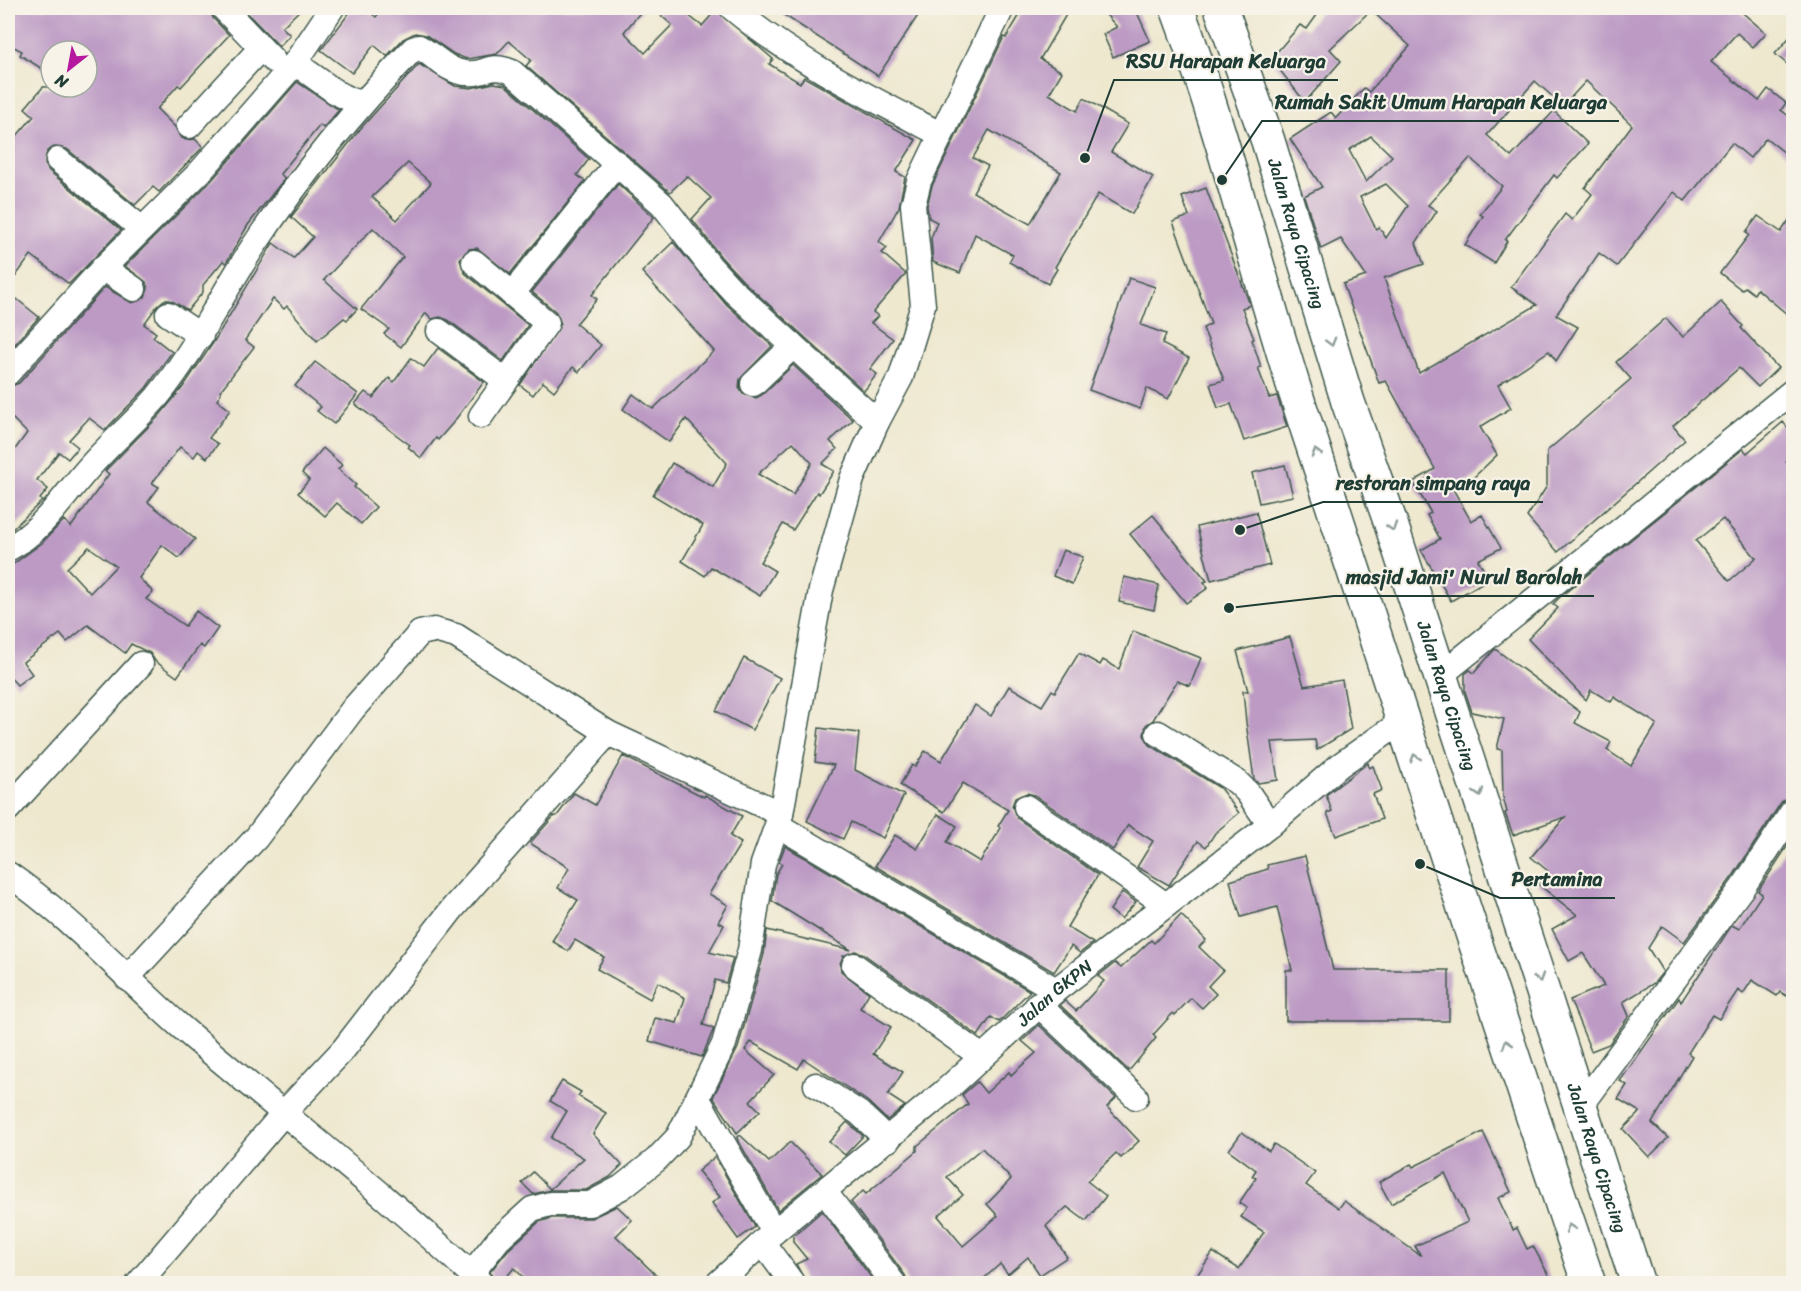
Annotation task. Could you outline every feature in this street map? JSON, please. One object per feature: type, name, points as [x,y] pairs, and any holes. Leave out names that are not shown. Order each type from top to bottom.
[{"type":"highway","points":[[1177,8],[1228,159],[1304,418],[1404,720],[1497,1016],[1589,1284]]},
{"type":"highway","name":"Jalan Raya Cipacing","points":[[1221,8],[1268,141],[1348,402],[1441,675],[1638,1284]]},
{"type":"street","points":[[223,8],[261,48],[290,68],[360,104]]},
{"type":"street","points":[[8,373],[103,268],[200,172],[290,68],[332,8]]},
{"type":"street","points":[[732,8],[754,27],[796,55],[940,134]]},
{"type":"street","points":[[8,873],[44,899],[127,978],[282,1115],[438,1242],[477,1279],[498,1240],[532,1209],[550,1204],[590,1204],[622,1187],[656,1160],[678,1137],[698,1099],[724,1044],[740,992],[758,906],[763,864],[780,820],[821,590],[852,479],[877,422],[901,377],[923,305],[913,205],[918,181],[1002,8]]},
{"type":"street","points":[[8,549],[26,539],[93,463],[157,397],[201,336],[254,245],[360,104],[412,50],[419,47],[443,64],[467,74],[498,66],[512,72],[662,204],[710,266],[733,291],[877,422]]},
{"type":"street","points":[[189,126],[261,48]]},
{"type":"street","points":[[58,160],[142,229]]},
{"type":"street","points":[[512,294],[617,163]]},
{"type":"street","points":[[474,262],[547,323],[481,416]]},
{"type":"street","points":[[103,268],[134,290]]},
{"type":"street","points":[[168,314],[201,336]]},
{"type":"street","points":[[439,331],[506,381]]},
{"type":"street","points":[[753,384],[793,345]]},
{"type":"street","points":[[1441,675],[1794,390]]},
{"type":"street","points":[[127,978],[257,837],[353,709],[420,633],[443,631],[456,636],[608,733],[780,820],[1047,997],[1136,1097]]},
{"type":"street","points":[[8,809],[141,664]]},
{"type":"street","name":"Jalan GKPN","points":[[717,1284],[768,1237],[888,1140],[1047,997],[1270,825],[1340,765],[1404,720]]},
{"type":"street","points":[[138,1284],[282,1115],[342,1050],[453,908],[608,733]]},
{"type":"street","points":[[1158,733],[1236,782],[1248,793],[1270,825]]},
{"type":"street","points":[[1026,807],[1166,905]]},
{"type":"street","points":[[1581,1106],[1745,884],[1794,809]]},
{"type":"street","points":[[854,965],[982,1057]]},
{"type":"street","points":[[816,1085],[852,1107],[888,1140]]},
{"type":"street","points":[[698,1099],[793,1284]]},
{"type":"street","points":[[825,1192],[894,1284]]},
{"type":"building","points":[[8,8],[209,8],[213,18],[229,35],[181,87],[178,85],[157,109],[175,127],[180,137],[186,140],[195,139],[203,147],[159,192],[153,187],[135,205],[67,149],[54,147],[47,151],[45,164],[49,171],[121,230],[69,284],[31,255],[8,287],[8,146],[34,116],[25,108],[39,92],[39,99],[99,99],[99,39],[39,39],[39,67],[20,55],[22,51],[8,44]]},
{"type":"building","points":[[242,8],[302,8],[282,27],[290,35],[279,46]]},
{"type":"building","points":[[353,8],[364,8],[376,17],[383,8],[644,8],[624,32],[645,53],[672,25],[652,8],[679,8],[702,26],[716,10],[773,59],[769,64],[800,83],[804,77],[916,140],[896,172],[905,177],[899,207],[879,242],[887,248],[882,253],[906,274],[873,312],[878,316],[871,323],[893,339],[870,369],[877,374],[864,391],[743,281],[721,257],[692,219],[711,198],[687,176],[670,192],[526,66],[531,60],[509,41],[497,54],[467,59],[454,54],[426,35],[415,33],[403,39],[387,56],[374,45],[352,73],[321,50]]},
{"type":"building","points":[[773,8],[923,8],[878,76]]},
{"type":"building","points":[[1024,8],[1070,8],[1040,59],[1062,72],[1049,94],[1077,111],[1084,98],[1128,124],[1111,152],[1153,177],[1132,214],[1098,194],[1055,267],[1057,269],[1048,284],[1009,262],[1013,255],[975,234],[960,273],[933,262],[931,238],[937,222],[929,218],[927,206],[932,186],[1004,37],[1006,38]],"holes":[[[989,130],[1061,172],[1030,224],[973,192],[988,166],[973,158]]]},
{"type":"building","points":[[1100,8],[1135,8],[1150,41],[1113,57],[1103,34],[1117,27]]},
{"type":"building","points":[[1322,8],[1737,8],[1766,33],[1753,47],[1737,33],[1711,62],[1759,101],[1768,89],[1786,103],[1781,110],[1794,120],[1794,160],[1766,138],[1750,158],[1732,143],[1685,201],[1674,192],[1617,266],[1599,253],[1556,315],[1578,327],[1556,361],[1549,351],[1498,385],[1511,408],[1480,427],[1497,455],[1473,478],[1453,489],[1471,521],[1482,515],[1501,548],[1478,560],[1489,579],[1451,601],[1421,550],[1440,539],[1427,515],[1431,513],[1413,482],[1435,469],[1386,381],[1379,383],[1343,284],[1366,276],[1341,239],[1321,249],[1304,196],[1322,187],[1290,139],[1331,112],[1336,118],[1364,88],[1369,92],[1410,46],[1371,10],[1330,49],[1341,61],[1305,102],[1271,59],[1300,25],[1307,29]],"holes":[[[1535,81],[1563,106],[1586,81],[1632,125],[1585,188],[1592,194],[1572,220],[1565,214],[1511,287],[1537,305],[1419,373],[1384,278],[1424,264],[1416,243],[1437,211],[1428,205],[1470,158],[1502,186],[1480,214],[1483,216],[1465,245],[1494,263],[1507,241],[1505,240],[1554,175],[1557,178],[1588,144],[1554,111],[1511,157],[1487,135]],[[1371,136],[1392,156],[1366,182],[1349,150]],[[1386,184],[1408,206],[1386,238],[1379,227],[1376,229],[1360,197]]]},
{"type":"building","points":[[1794,32],[1794,70],[1775,54]]},
{"type":"building","points":[[419,64],[455,86],[471,88],[494,83],[505,85],[589,159],[577,175],[585,181],[510,274],[477,248],[469,249],[460,259],[465,273],[528,325],[503,361],[448,320],[440,317],[432,319],[426,313],[401,347],[384,334],[389,329],[361,309],[403,257],[373,228],[324,280],[357,309],[347,320],[344,318],[317,341],[287,306],[284,309],[273,299],[245,340],[254,347],[220,391],[217,400],[230,410],[209,438],[218,444],[207,458],[198,451],[194,457],[180,447],[152,483],[159,487],[148,502],[195,539],[179,558],[162,545],[139,578],[153,592],[146,599],[185,626],[196,611],[218,628],[204,648],[200,645],[177,677],[155,661],[150,653],[131,644],[125,653],[88,625],[67,642],[60,634],[23,662],[32,674],[17,685],[8,675],[8,568],[42,543],[64,520],[71,527],[109,474],[105,471],[160,415],[183,387],[213,343],[273,243],[294,258],[313,237],[291,217],[361,128]],"holes":[[[408,163],[431,183],[397,220],[372,197]],[[89,547],[116,566],[90,593],[67,568]]]},
{"type":"building","points":[[297,82],[339,110],[323,128],[320,125],[280,174],[285,178],[248,225],[226,263],[223,261],[203,285],[203,292],[188,310],[170,300],[164,300],[157,306],[144,324],[156,333],[153,337],[172,352],[146,388],[105,430],[89,418],[69,440],[78,447],[68,459],[59,452],[37,480],[48,489],[40,499],[42,501],[10,531],[8,528],[8,459],[27,433],[8,414],[8,387],[19,383],[105,287],[132,303],[145,297],[148,289],[146,282],[125,266],[211,181]]},
{"type":"building","points":[[618,184],[654,217],[592,295],[597,299],[576,324],[601,345],[579,372],[573,367],[554,391],[543,382],[533,395],[520,385],[561,324],[556,312],[532,292]]},
{"type":"building","points":[[1206,188],[1250,305],[1242,308],[1254,339],[1252,340],[1261,367],[1258,368],[1269,398],[1277,396],[1287,427],[1244,441],[1231,404],[1218,408],[1210,384],[1224,380],[1203,328],[1211,324],[1173,222],[1189,216],[1182,197]]},
{"type":"building","points":[[1794,213],[1794,320],[1757,289],[1754,294],[1745,287],[1742,290],[1720,273],[1749,235],[1746,232],[1758,216],[1781,232]]},
{"type":"building","points":[[673,242],[723,301],[772,346],[740,379],[739,388],[743,394],[756,398],[762,395],[793,365],[853,420],[830,441],[837,449],[822,464],[834,471],[819,494],[817,492],[793,530],[783,524],[760,562],[775,571],[760,596],[711,567],[705,576],[682,561],[703,525],[653,495],[672,463],[713,487],[727,463],[686,419],[669,442],[623,409],[633,394],[653,409],[714,351],[642,272]],"holes":[[[793,442],[812,463],[793,495],[758,474]]]},
{"type":"building","points":[[1129,278],[1155,287],[1141,325],[1166,334],[1162,344],[1189,358],[1168,399],[1147,388],[1140,409],[1089,390]]},
{"type":"building","points":[[8,292],[39,317],[8,352]]},
{"type":"building","points":[[1721,302],[1743,326],[1741,328],[1778,368],[1758,387],[1739,368],[1673,426],[1685,440],[1558,552],[1527,517],[1547,486],[1547,451],[1631,379],[1616,362],[1666,318],[1683,337]]},
{"type":"building","points":[[438,348],[484,382],[452,424],[438,440],[436,438],[421,458],[408,447],[410,445],[355,404],[365,392],[373,398],[389,378],[394,382],[411,358],[424,367]]},
{"type":"building","points":[[315,362],[358,394],[334,424],[317,411],[321,407],[295,386]]},
{"type":"building","points":[[1783,422],[1794,435],[1794,455],[1786,461],[1794,470],[1794,795],[1782,801],[1733,876],[1684,942],[1662,926],[1648,948],[1663,972],[1654,983],[1623,1002],[1629,1016],[1609,1044],[1591,1051],[1570,1000],[1604,986],[1583,953],[1569,961],[1552,929],[1577,915],[1538,884],[1548,871],[1531,857],[1565,817],[1513,835],[1505,813],[1507,812],[1503,797],[1502,750],[1497,749],[1504,719],[1472,712],[1465,691],[1465,674],[1470,670],[1474,673],[1495,649],[1580,712],[1575,723],[1611,742],[1607,750],[1631,766],[1657,724],[1614,697],[1611,702],[1591,690],[1586,700],[1528,639],[1558,608],[1553,604],[1560,597],[1743,449],[1747,453]],"holes":[[[1723,519],[1756,558],[1729,581],[1696,541]]]},
{"type":"building","points":[[323,448],[342,465],[338,469],[356,485],[354,487],[376,507],[361,524],[337,503],[325,516],[298,493],[309,480],[302,473]]},
{"type":"building","points":[[1285,465],[1293,496],[1259,503],[1252,473]]},
{"type":"building","points":[[1256,512],[1270,565],[1211,580],[1197,527]]},
{"type":"building","points":[[1153,515],[1207,581],[1204,582],[1208,588],[1186,603],[1130,534]]},
{"type":"building","points":[[1063,550],[1083,557],[1072,584],[1053,576]]},
{"type":"building","points":[[1124,577],[1159,585],[1154,610],[1119,602]]},
{"type":"building","points":[[1133,631],[1201,658],[1190,686],[1177,681],[1153,720],[1146,725],[1144,735],[1150,745],[1220,788],[1239,813],[1215,833],[1206,847],[1198,841],[1169,885],[1137,867],[1153,841],[1128,825],[1113,850],[1034,795],[1027,793],[1015,798],[1012,806],[1017,818],[1098,875],[1067,927],[1093,943],[1080,953],[1071,946],[1054,972],[875,866],[895,835],[917,849],[938,814],[957,826],[947,842],[980,862],[1001,828],[998,826],[1008,810],[963,783],[944,812],[900,785],[912,765],[915,767],[925,751],[941,761],[975,705],[991,716],[1009,686],[1042,706],[1052,690],[1055,692],[1079,653],[1100,665],[1103,660],[1119,669]]},
{"type":"building","points":[[1290,637],[1304,686],[1342,680],[1351,729],[1317,750],[1315,740],[1272,742],[1278,780],[1258,783],[1254,779],[1246,722],[1243,691],[1248,691],[1237,651]]},
{"type":"building","points":[[744,658],[780,678],[752,730],[716,711]]},
{"type":"building","points":[[819,728],[859,733],[855,770],[904,795],[883,838],[851,822],[843,839],[807,821],[834,765],[815,762]]},
{"type":"building","points":[[623,756],[704,797],[705,795],[742,816],[730,836],[741,843],[709,894],[728,905],[718,922],[724,925],[709,952],[733,958],[726,983],[715,980],[703,1025],[714,1028],[702,1057],[649,1041],[655,1018],[677,1023],[685,998],[658,982],[650,999],[597,969],[604,957],[575,940],[568,951],[552,941],[578,900],[558,888],[569,868],[530,843],[554,816],[557,816],[574,793],[595,805]]},
{"type":"building","points":[[1368,763],[1369,768],[1373,766],[1382,790],[1373,794],[1382,819],[1336,836],[1327,813],[1332,811],[1326,795]]},
{"type":"building","points":[[1794,836],[1794,1000],[1780,992],[1777,996],[1752,980],[1743,994],[1738,990],[1719,1019],[1712,1015],[1688,1053],[1692,1056],[1652,1123],[1668,1138],[1649,1157],[1623,1129],[1640,1112],[1618,1099],[1627,1085],[1620,1081],[1679,998],[1681,1002],[1732,925],[1739,929],[1762,894],[1758,891]]},
{"type":"building","points":[[785,846],[1030,991],[999,1022],[991,1017],[978,1036],[862,953],[855,951],[843,956],[840,964],[841,971],[869,993],[860,1008],[891,1027],[873,1054],[903,1072],[888,1095],[905,1106],[887,1120],[867,1101],[804,1059],[798,1069],[751,1042],[745,1050],[774,1075],[750,1101],[760,1111],[737,1133],[713,1097],[738,1048],[764,954],[767,930],[851,950],[772,901],[776,874],[782,864],[779,862]]},
{"type":"building","points":[[1305,856],[1333,970],[1449,970],[1449,1021],[1286,1021],[1286,970],[1292,970],[1277,907],[1241,917],[1230,881],[1268,869],[1267,865]]},
{"type":"building","points":[[1122,892],[1136,902],[1121,919],[1110,910]]},
{"type":"building","points":[[1181,915],[1206,940],[1199,947],[1223,970],[1208,986],[1216,994],[1202,1008],[1191,998],[1175,1015],[1173,1013],[1153,1035],[1156,1038],[1129,1071],[1060,1005],[1065,1001],[1076,1011],[1104,981],[1098,976],[1115,963],[1121,968],[1151,940],[1154,943]]},
{"type":"building","points":[[1039,1025],[1116,1098],[1107,1107],[1139,1141],[1121,1158],[1116,1153],[1087,1181],[1106,1196],[1086,1221],[1067,1207],[1046,1226],[1067,1257],[1040,1275],[1028,1257],[1008,1274],[1000,1264],[978,1284],[908,1284],[905,1275],[851,1202],[863,1191],[866,1194],[917,1151],[917,1146],[968,1104],[962,1095],[977,1082],[986,1093],[1009,1072],[1011,1075],[1036,1053],[1022,1041]],"holes":[[[982,1148],[1011,1179],[987,1204],[998,1216],[963,1246],[938,1216],[963,1195],[947,1177]]]},
{"type":"building","points":[[562,1081],[581,1092],[578,1096],[606,1113],[593,1134],[622,1165],[610,1177],[586,1190],[550,1190],[533,1194],[522,1183],[533,1172],[550,1189],[584,1158],[551,1138],[567,1111],[550,1101]]},
{"type":"building","points":[[847,1122],[863,1136],[845,1155],[829,1142]]},
{"type":"building","points":[[1242,1132],[1269,1151],[1274,1144],[1315,1173],[1306,1185],[1339,1208],[1344,1201],[1421,1256],[1415,1246],[1468,1222],[1445,1173],[1391,1204],[1379,1182],[1411,1164],[1413,1167],[1483,1132],[1511,1192],[1498,1198],[1513,1230],[1517,1228],[1527,1249],[1533,1246],[1550,1278],[1539,1284],[1191,1284],[1213,1252],[1239,1269],[1264,1232],[1241,1217],[1247,1208],[1239,1203],[1256,1178],[1252,1176],[1256,1170],[1229,1150]]},
{"type":"building","points":[[740,1135],[769,1162],[790,1142],[822,1174],[778,1210],[737,1138]]},
{"type":"building","points":[[715,1157],[755,1227],[738,1239],[712,1203],[720,1197],[698,1171]]},
{"type":"building","points":[[617,1206],[632,1220],[616,1236],[665,1284],[530,1284],[514,1268],[500,1284],[496,1284],[490,1272],[508,1250],[539,1222],[552,1218],[591,1218]]},
{"type":"building","points":[[822,1211],[876,1284],[807,1284],[796,1264],[807,1259],[793,1242],[793,1236]]},
{"type":"place","name":"RSU Harapan Keluarga","points":[[1085,158]]},
{"type":"place","name":"Rumah Sakit Umum Harapan Keluarga","points":[[1222,180]]},
{"type":"place","name":"restoran simpang raya","points":[[1240,530]]},
{"type":"place","name":"masjid Jami' Nurul Barolah","points":[[1229,608]]},
{"type":"place","name":"Pertamina","points":[[1420,864]]}]
